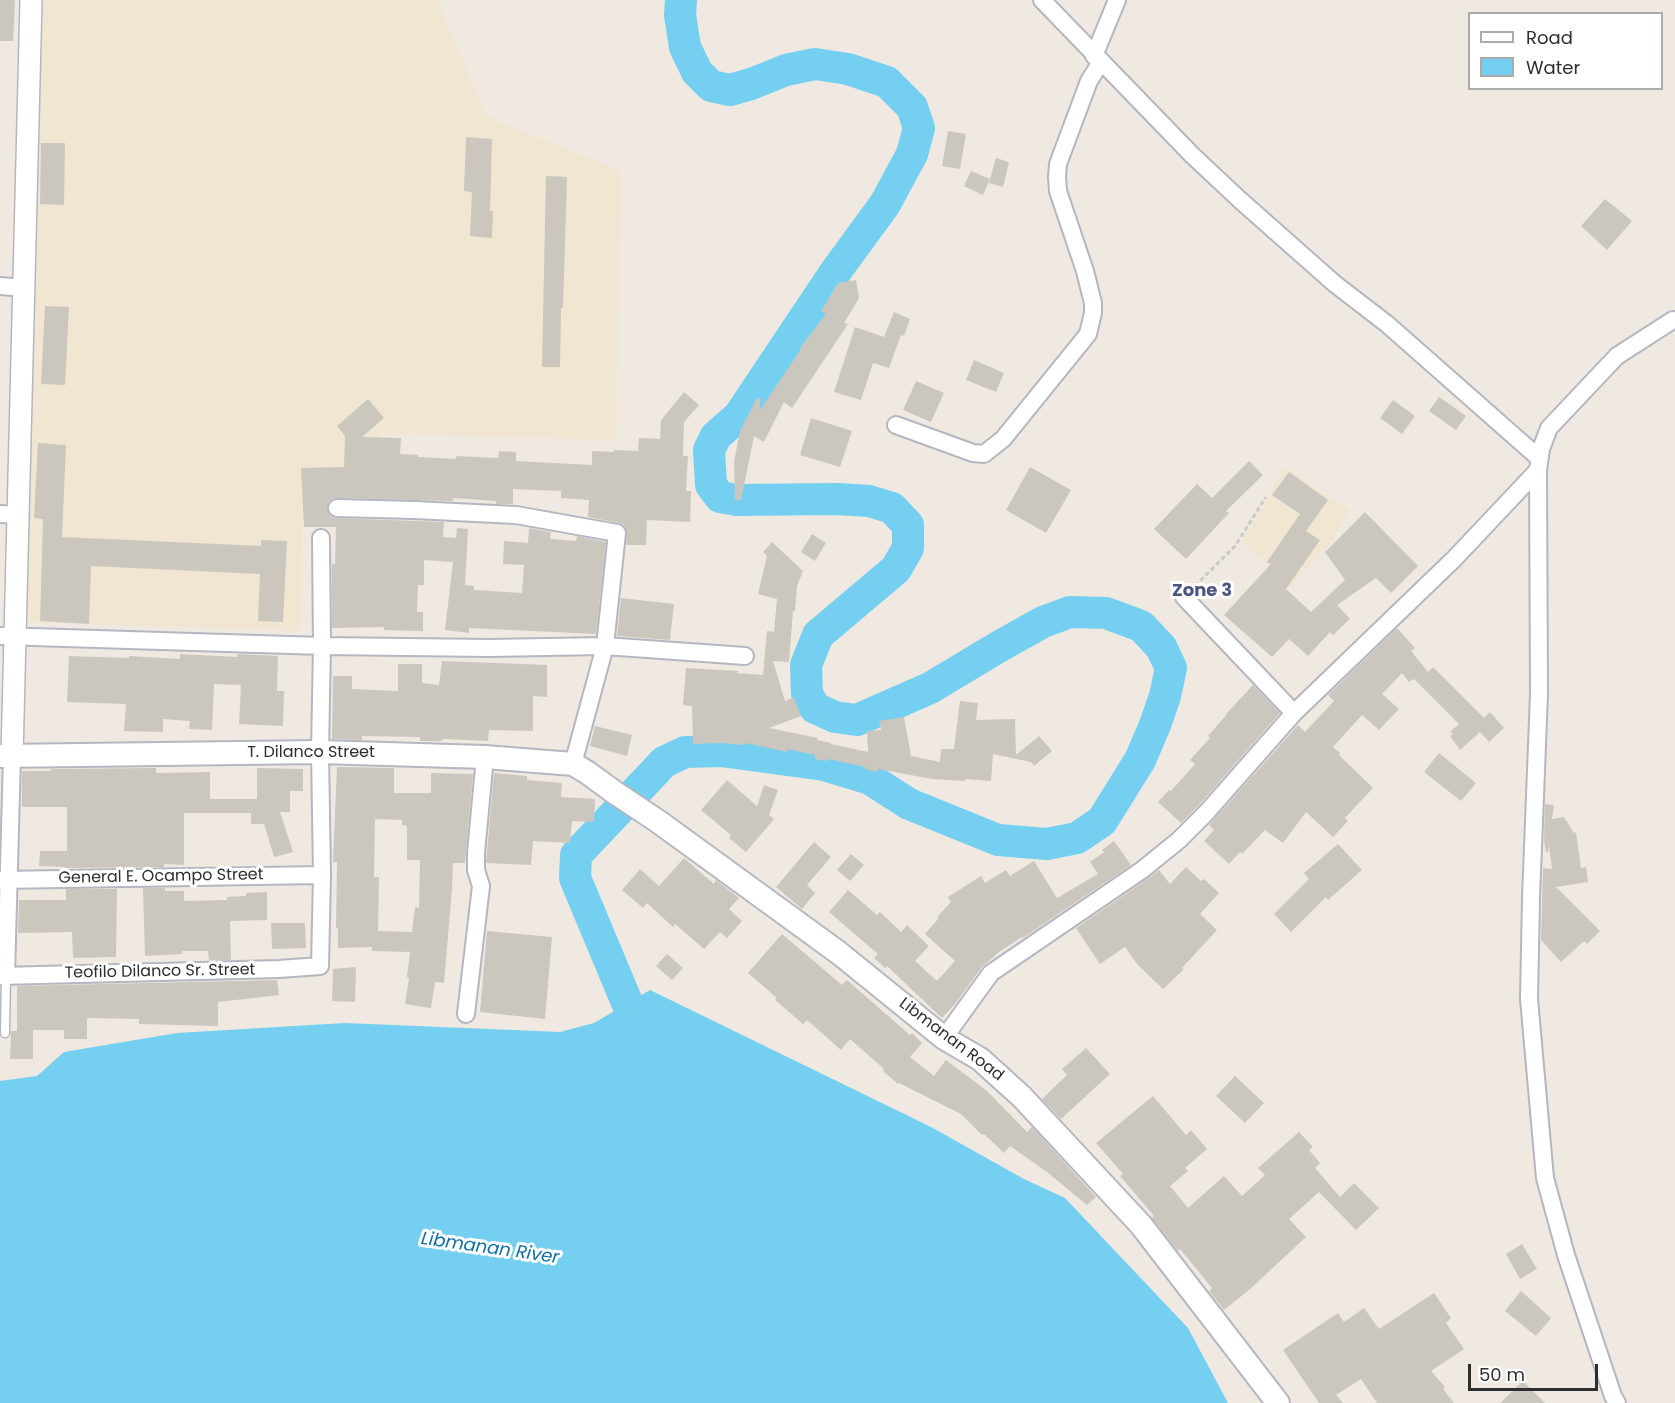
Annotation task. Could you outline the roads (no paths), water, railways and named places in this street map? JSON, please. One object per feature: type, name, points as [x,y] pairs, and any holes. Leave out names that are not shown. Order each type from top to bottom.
[{"type":"main road","name":"T. Dilanco Street","points":[[6,756],[320,752],[485,757],[573,764],[614,792]]},
{"type":"main road","name":"Libmanan Road","points":[[614,792],[839,953],[944,1038],[980,1059],[1023,1097],[1141,1225],[1278,1403]]},
{"type":"street","points":[[3,976],[9,515],[24,288],[31,0]]},
{"type":"street","points":[[1042,0],[1192,155],[1240,200],[1335,284],[1387,324],[1538,464]]},
{"type":"street","points":[[896,425],[973,453],[984,454],[1004,439],[1088,334],[1093,303],[1085,271],[1058,191],[1058,164],[1096,69],[1117,0]]},
{"type":"street","points":[[0,286],[24,288]]},
{"type":"street","points":[[1617,1403],[1566,1255],[1545,1178],[1529,999],[1539,694],[1538,464],[1540,448],[1549,428],[1617,356],[1673,320]]},
{"type":"street","points":[[944,1038],[991,973],[1142,870],[1179,840],[1206,813],[1294,713],[1454,559],[1538,464]]},
{"type":"street","points":[[337,508],[516,515],[617,533],[605,646],[573,764]]},
{"type":"street","points":[[321,538],[322,875]]},
{"type":"street","points":[[1184,597],[1294,713]]},
{"type":"street","points":[[8,636],[322,646],[489,648],[605,646],[745,656]]},
{"type":"street","points":[[466,1014],[481,886],[476,870],[476,853],[485,757]]},
{"type":"street","name":"General E. Ocampo Street","points":[[4,880],[322,875]]},
{"type":"street","name":"Teofilo Dilanco Sr. Street","points":[[3,976],[320,966],[322,875]]},
{"type":"lane","points":[[3,976],[5,1034]]},
{"type":"water","name":"Libmanan River","points":[[650,990],[931,1127],[1024,1179],[1065,1198],[1188,1328],[1228,1403],[0,1403],[0,1081],[37,1076],[64,1052],[177,1033],[345,1023],[560,1032],[594,1023]]},
{"type":"waterway","points":[[644,1043],[575,878],[576,855],[664,762],[685,752],[721,751],[824,765],[870,779],[909,804],[998,840],[1047,844],[1077,838],[1102,821],[1140,760],[1165,696],[1171,668],[1161,647],[1141,626],[1106,613],[1070,612],[1043,622],[930,688],[857,720],[835,717],[815,708],[807,694],[806,665],[818,635],[896,569],[908,548],[908,525],[892,508],[869,501],[737,500],[720,497],[711,485],[709,450],[716,436],[739,416],[836,271],[885,204],[912,154],[919,128],[912,107],[887,82],[848,69],[815,64],[786,70],[730,90],[711,86],[697,72],[685,47],[680,15],[681,0]]},
{"type":"district","name":"Zone 3","points":[[1202,591]]}]
